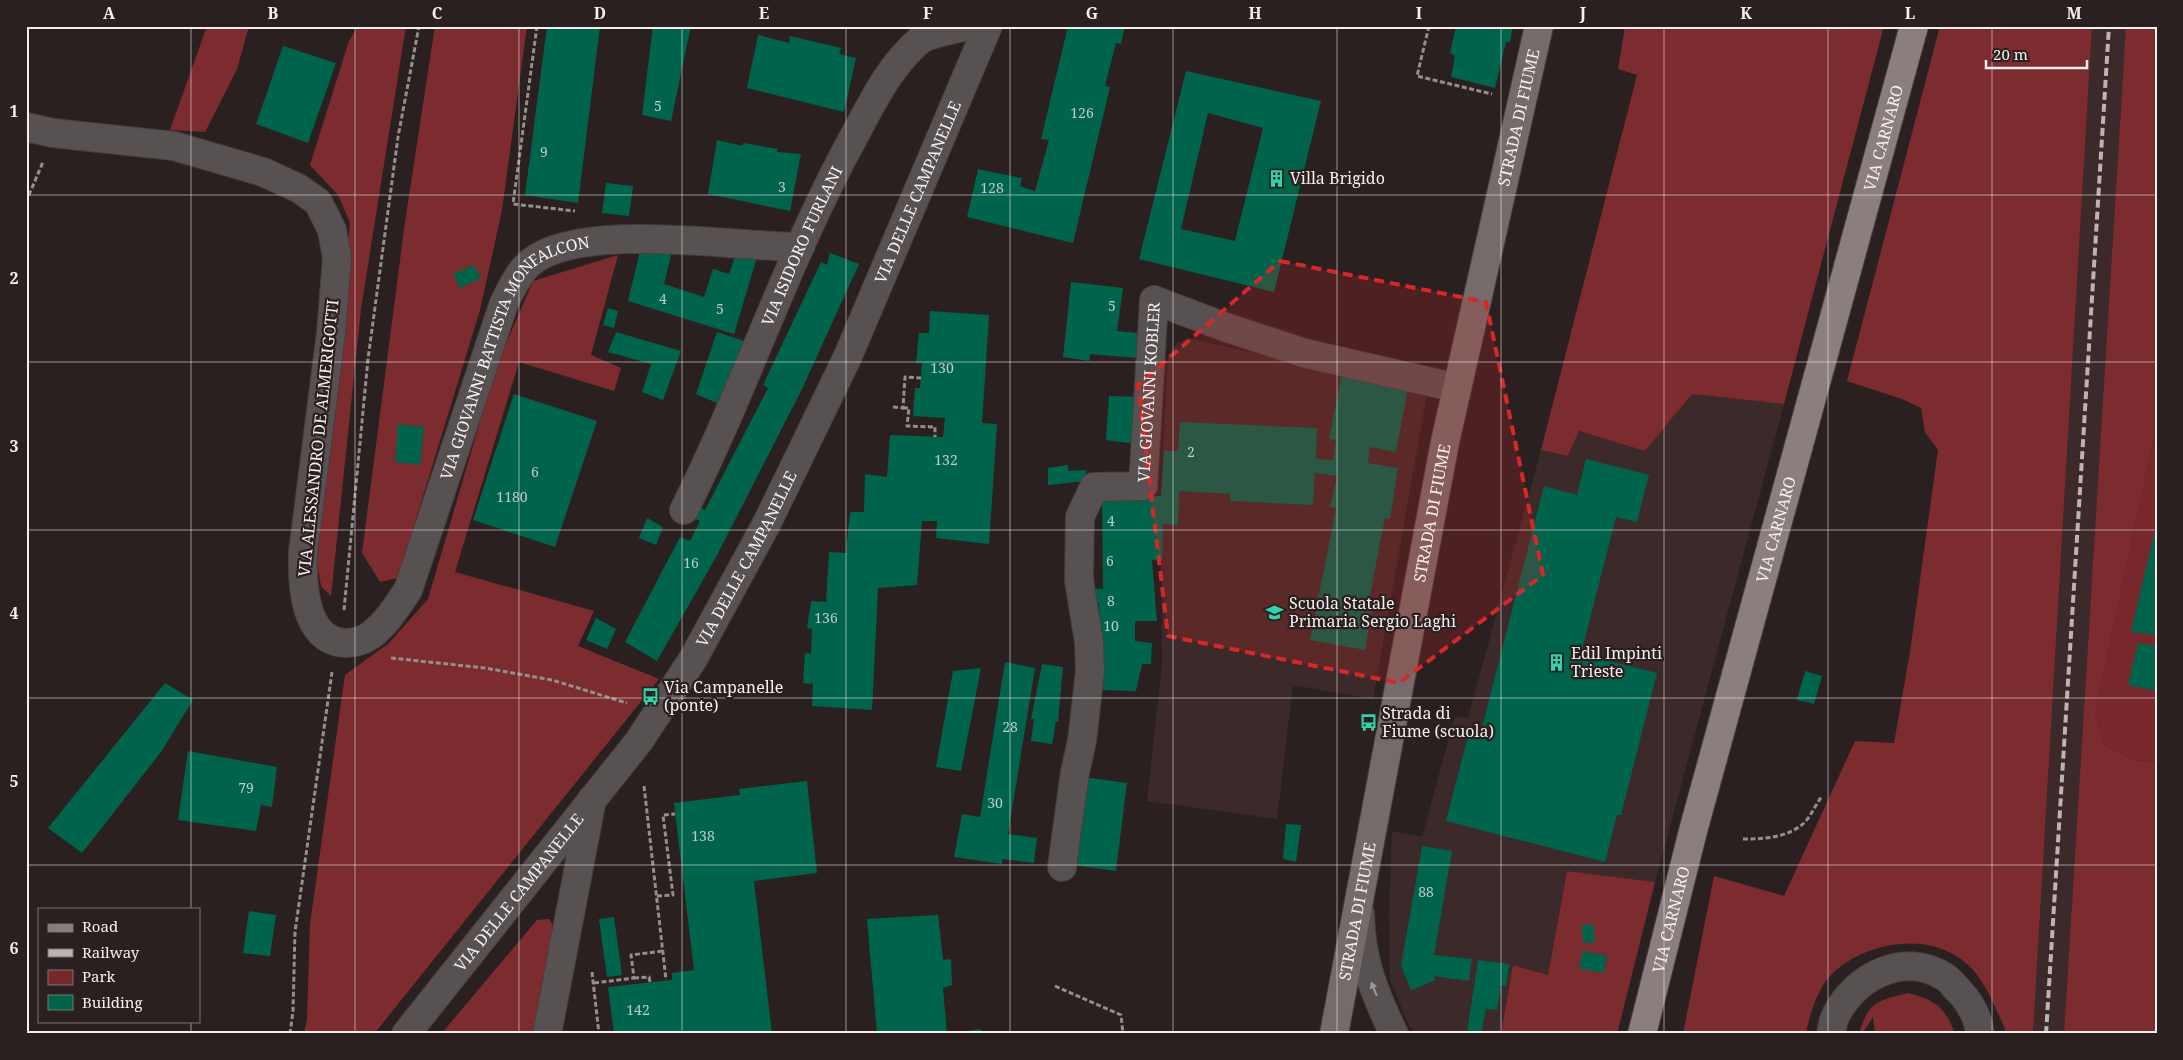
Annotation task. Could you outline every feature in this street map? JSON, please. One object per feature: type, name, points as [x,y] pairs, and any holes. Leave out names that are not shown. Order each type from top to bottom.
[{"type":"main road","name":"STRADA DI FIUME","points":[[1334,1034],[1434,496],[1456,388],[1539,26]]},
{"type":"main road","name":"VIA CARNARO","points":[[1642,1034],[1693,830],[1914,26]]},
{"type":"street","name":"VIA ISIDORO FURLANI","points":[[684,510],[717,443],[800,247],[845,153],[877,94],[896,66],[922,39],[967,26]]},
{"type":"street","name":"VIA DELLE CAMPANELLE","points":[[406,1034],[639,741],[693,659],[767,523],[848,356],[988,26]]},
{"type":"street","name":"VIA ALESSANDRO DE ALMERIGOTTI","points":[[26,127],[52,133],[174,146],[262,172],[298,188],[318,202],[332,230],[337,258],[322,407],[303,552],[302,584],[308,608],[319,631],[336,642]]},
{"type":"street","name":"VIA GIOVANNI BATTISTA MONFALCON","points":[[336,642],[353,643],[370,636],[389,618],[408,590],[504,303],[530,262],[549,252],[572,245],[602,241],[709,240],[800,247]]},
{"type":"street","name":"VIA GIOVANNI KOBLER","points":[[1062,867],[1075,772],[1082,741],[1090,671],[1089,642],[1079,580],[1080,517],[1094,488],[1143,486],[1154,300],[1304,353],[1456,388]]},
{"type":"street","points":[[547,1034],[592,799]]},
{"type":"street","points":[[1360,902],[1361,937],[1368,975],[1394,1034]]},
{"type":"street","points":[[1655,1034],[1663,947]]},
{"type":"street","points":[[1831,1034],[1835,1016],[1858,985],[1883,970],[1917,966],[1945,977],[1969,1001],[1979,1022],[1980,1034]]},
{"type":"path","points":[[290,1034],[293,1011],[295,932],[336,642],[346,601],[369,350],[398,137],[419,26]]},
{"type":"path","points":[[537,26],[513,204],[576,211]]},
{"type":"path","points":[[1429,26],[1417,76],[1522,101]]},
{"type":"path","points":[[26,202],[52,133]]},
{"type":"path","points":[[903,408],[905,377],[921,378]]},
{"type":"path","points":[[894,407],[909,408],[907,426],[935,427],[935,437]]},
{"type":"path","points":[[388,657],[484,668],[552,680],[659,712]]},
{"type":"path","points":[[639,741],[666,980]]},
{"type":"path","points":[[1743,839],[1785,835],[1804,822],[1822,796]]},
{"type":"path","points":[[656,896],[673,895],[663,815],[675,814]]},
{"type":"path","points":[[634,978],[631,955],[663,951]]},
{"type":"path","points":[[598,1034],[594,983],[649,976],[650,982]]},
{"type":"path","points":[[1054,986],[1122,1014],[1123,1034]]},
{"type":"highlighted area","points":[[1280,261],[1486,302],[1543,575],[1399,683],[1168,636],[1138,385]]},
{"type":"shaded area","points":[[207,26],[249,26],[237,69],[205,132],[170,130]]},
{"type":"shaded area","points":[[358,26],[406,26],[361,309],[331,596],[321,586],[316,558],[340,337],[350,223],[338,195],[310,165],[349,41]]},
{"type":"shaded area","points":[[435,26],[527,26],[502,210],[480,310],[398,578],[380,582],[362,553],[405,222]]},
{"type":"shaded area","points":[[1625,26],[1884,26],[1784,404],[1692,394],[1645,451],[1579,431],[1568,456],[1541,450],[1637,75],[1618,69]]},
{"type":"shaded area","points":[[1940,26],[2092,26],[2033,1034],[2005,1034],[2005,1029],[1981,980],[1958,957],[1943,949],[1909,944],[1875,949],[1844,964],[1831,975],[1826,980],[1815,1002],[1806,1034],[1683,1034],[1714,876],[1784,896],[1855,741],[1894,743],[1910,652],[1938,450],[1925,432],[1921,408],[1902,399],[1847,381]]},
{"type":"shaded area","points":[[2092,26],[2126,26],[2064,1034],[2033,1034]]},
{"type":"shaded area","points":[[2126,26],[2157,26],[2157,423],[2095,713],[2104,744],[2133,760],[2157,762],[2157,1034],[2064,1034]]},
{"type":"shaded area","points":[[618,255],[591,355],[621,368],[614,391],[519,362],[455,572],[594,611],[578,646],[659,679],[374,1034],[304,1034],[307,1019],[310,924],[345,675],[389,643],[428,599],[497,364],[533,281]]},
{"type":"shaded area","name":"Scuola Statale Primaria Sergio Laghi","points":[[1188,338],[1427,393],[1373,699],[1293,685],[1277,819],[1147,801],[1162,663],[1161,496],[1168,354],[1177,343]]},
{"type":"shaded area","points":[[1692,394],[1784,404],[1655,882],[1567,871],[1548,975],[1513,965],[1501,1034],[1415,1034],[1409,1026],[1390,980],[1389,913],[1392,831],[1422,837],[1455,716],[1468,718],[1541,450],[1568,456],[1579,431],[1645,451]]},
{"type":"shaded area","points":[[1567,871],[1655,882],[1617,1034],[1501,1034],[1513,965],[1548,975]]},
{"type":"shaded area","points":[[549,919],[556,929],[534,1034],[441,1034],[537,920]]},
{"type":"shaded area","points":[[1909,993],[1938,1006],[1947,1017],[1955,1034],[1875,1034],[1873,1017],[1862,1034],[1859,1034],[1866,1015],[1876,1004],[1889,998]]},
{"type":"green space","points":[[2157,423],[2157,762],[2133,760],[2104,744],[2095,713]]},
{"type":"building","points":[[547,26],[600,26],[578,203],[525,195]]},
{"type":"building","points":[[653,26],[691,26],[671,121],[642,115]]},
{"type":"building","points":[[1068,26],[1125,26],[1121,44],[1116,43],[1105,86],[1110,87],[1073,243],[967,217],[978,169],[1022,178],[1020,186],[1035,191],[1049,140],[1041,139]]},
{"type":"building","points":[[1456,26],[1513,26],[1510,42],[1506,42],[1495,88],[1451,77],[1455,56],[1450,53]]},
{"type":"building","points":[[758,35],[789,43],[790,36],[841,48],[839,54],[856,58],[844,112],[747,88]]},
{"type":"building","points":[[283,46],[336,63],[308,143],[256,124]]},
{"type":"building","name":"Villa Brigido","points":[[1186,71],[1321,101],[1274,292],[1139,259]],"holes":[[[1208,113],[1263,128],[1235,241],[1181,229]]]},
{"type":"building","points":[[717,140],[742,146],[743,143],[778,149],[777,152],[801,154],[790,211],[708,194]]},
{"type":"building","points":[[606,183],[633,186],[629,216],[602,213]]},
{"type":"building","points":[[738,248],[757,257],[734,334],[628,301],[640,251],[672,251],[664,284],[704,297],[713,269],[729,274]]},
{"type":"building","points":[[830,253],[859,264],[802,389],[716,557],[657,661],[625,642],[680,537],[690,541],[700,521],[692,517],[697,506],[705,510],[768,388],[763,385],[821,262],[827,265]]},
{"type":"building","points":[[474,265],[481,278],[460,288],[453,274]]},
{"type":"building","points":[[1071,282],[1123,288],[1117,331],[1137,333],[1137,358],[1090,354],[1089,361],[1063,357]]},
{"type":"building","points":[[608,308],[618,311],[614,328],[603,325]]},
{"type":"building","points":[[930,311],[989,315],[982,423],[997,424],[989,544],[936,538],[937,521],[922,521],[917,585],[878,588],[872,710],[812,706],[813,684],[803,683],[805,653],[811,654],[812,629],[807,628],[811,601],[826,602],[829,552],[846,553],[850,512],[864,512],[865,474],[887,477],[890,435],[943,437],[945,418],[913,416],[915,388],[920,388],[921,378],[922,363],[916,363],[919,333],[929,333]]},
{"type":"building","points":[[616,332],[681,351],[663,400],[642,392],[651,364],[608,352]]},
{"type":"building","points":[[717,332],[744,341],[719,404],[696,394]]},
{"type":"building","points":[[1342,373],[1408,388],[1396,452],[1370,447],[1368,463],[1398,468],[1390,519],[1385,518],[1369,600],[1373,601],[1365,650],[1310,640],[1336,508],[1330,507],[1337,476],[1315,473],[1313,505],[1230,501],[1230,494],[1179,491],[1178,525],[1163,524],[1162,561],[1152,560],[1157,621],[1135,621],[1135,641],[1152,643],[1151,664],[1142,664],[1136,691],[1101,690],[1104,644],[1100,644],[1099,603],[1090,604],[1090,588],[1103,589],[1102,496],[1161,496],[1164,451],[1178,451],[1180,422],[1317,428],[1316,459],[1333,460],[1336,440],[1329,439]]},
{"type":"building","points":[[514,394],[597,421],[555,547],[473,520]]},
{"type":"building","points":[[1109,396],[1138,397],[1137,444],[1106,440]]},
{"type":"building","points":[[398,424],[424,427],[420,465],[395,462]]},
{"type":"building","name":"Edil Impinti Trieste","points":[[1586,459],[1649,475],[1637,522],[1616,517],[1581,654],[1657,673],[1621,815],[1617,815],[1605,862],[1446,821],[1468,736],[1479,739],[1544,486],[1577,495]]},
{"type":"building","points":[[1068,465],[1068,471],[1086,470],[1086,481],[1048,485],[1048,468]]},
{"type":"building","points":[[647,518],[663,527],[656,545],[639,538]]},
{"type":"building","points":[[2156,525],[2157,635],[2131,632]]},
{"type":"building","points":[[596,618],[616,629],[607,649],[586,640]]},
{"type":"building","points":[[2138,643],[2157,646],[2157,691],[2128,685]]},
{"type":"building","points":[[1005,662],[1035,668],[1008,834],[1037,838],[1034,863],[1002,859],[1002,864],[954,857],[962,814],[980,817]]},
{"type":"building","points":[[1042,664],[1063,667],[1058,722],[1056,722],[1052,744],[1031,741],[1034,719],[1031,719]]},
{"type":"building","points":[[981,668],[961,771],[936,767],[953,671]]},
{"type":"building","points":[[1805,671],[1822,676],[1814,704],[1797,700]]},
{"type":"building","points":[[165,683],[193,700],[161,752],[82,853],[48,828]]},
{"type":"building","points":[[188,751],[277,767],[272,807],[261,805],[256,831],[178,820]]},
{"type":"building","points":[[1083,777],[1127,783],[1116,871],[1072,865]]},
{"type":"building","points":[[807,781],[817,873],[754,881],[772,1034],[614,1034],[608,987],[672,980],[672,973],[694,970],[674,803],[740,795],[739,789]]},
{"type":"building","points":[[1286,824],[1301,825],[1296,862],[1283,859]]},
{"type":"building","points":[[1422,846],[1452,851],[1434,955],[1472,959],[1469,981],[1434,976],[1436,980],[1411,990],[1401,966]]},
{"type":"building","points":[[249,911],[276,915],[270,956],[243,953]]},
{"type":"building","points":[[938,915],[943,960],[951,959],[952,985],[943,988],[947,1034],[877,1034],[867,919]]},
{"type":"building","points":[[614,917],[622,975],[607,977],[599,919]]},
{"type":"building","points":[[1593,924],[1595,942],[1583,943],[1582,925]]},
{"type":"building","points":[[1583,951],[1607,956],[1604,973],[1579,969]]},
{"type":"building","points":[[1478,960],[1509,964],[1506,986],[1501,985],[1497,1010],[1486,1009],[1481,1034],[1467,1033]]},
{"type":"building","points":[[981,1029],[981,1034],[952,1034],[952,1033]]},
{"type":"railway","points":[[2046,1034],[2109,26]]},
{"type":"place","name":"Villa Brigido","points":[[1276,178]]},
{"type":"place","name":"Scuola Statale Primaria Sergio Laghi","points":[[1275,612]]},
{"type":"place","name":"Edil Impinti Trieste","points":[[1557,662]]},
{"type":"place","name":"Via Campanelle (ponte)","points":[[650,696]]},
{"type":"place","name":"Strada di Fiume (scuola)","points":[[1368,722]]}]
